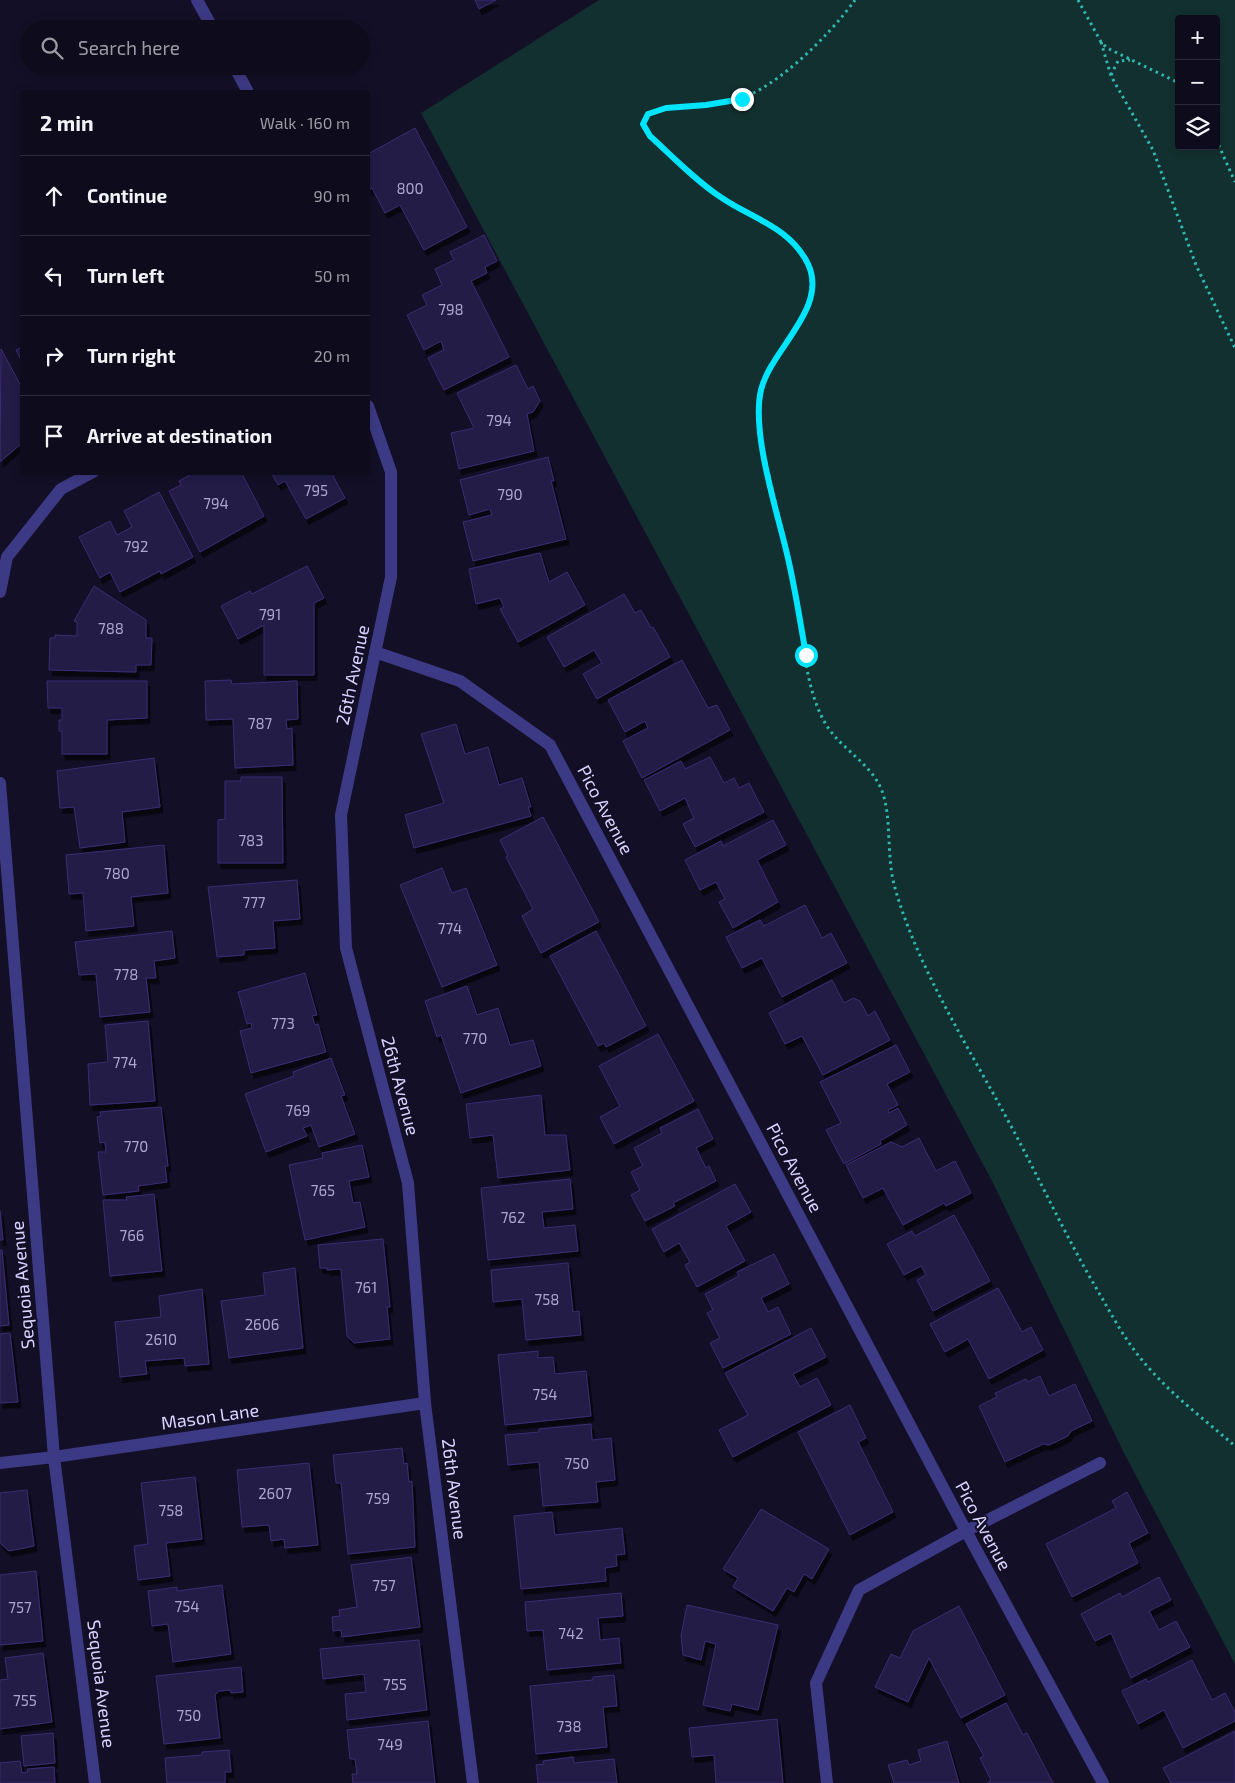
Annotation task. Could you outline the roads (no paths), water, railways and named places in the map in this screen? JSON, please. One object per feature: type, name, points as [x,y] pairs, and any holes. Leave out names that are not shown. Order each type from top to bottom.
[{"type":"street","points":[[197,0],[208,20]]},
{"type":"street","points":[[239,75],[247,90]]},
{"type":"street","name":"26th Avenue","points":[[370,412],[392,472],[391,577],[341,815],[346,948],[408,1183],[425,1403],[472,1783]]},
{"type":"street","points":[[0,592],[7,557],[61,489],[87,475]]},
{"type":"street","name":"Pico Avenue","points":[[376,652],[460,681],[550,745],[966,1532],[1103,1783]]},
{"type":"street","name":"Sequoia Avenue","points":[[0,783],[54,1457],[95,1783]]},
{"type":"street","name":"Mason Lane","points":[[0,1463],[54,1457],[425,1403]]},
{"type":"street","points":[[827,1783],[816,1683],[859,1590],[1100,1463]]}]
